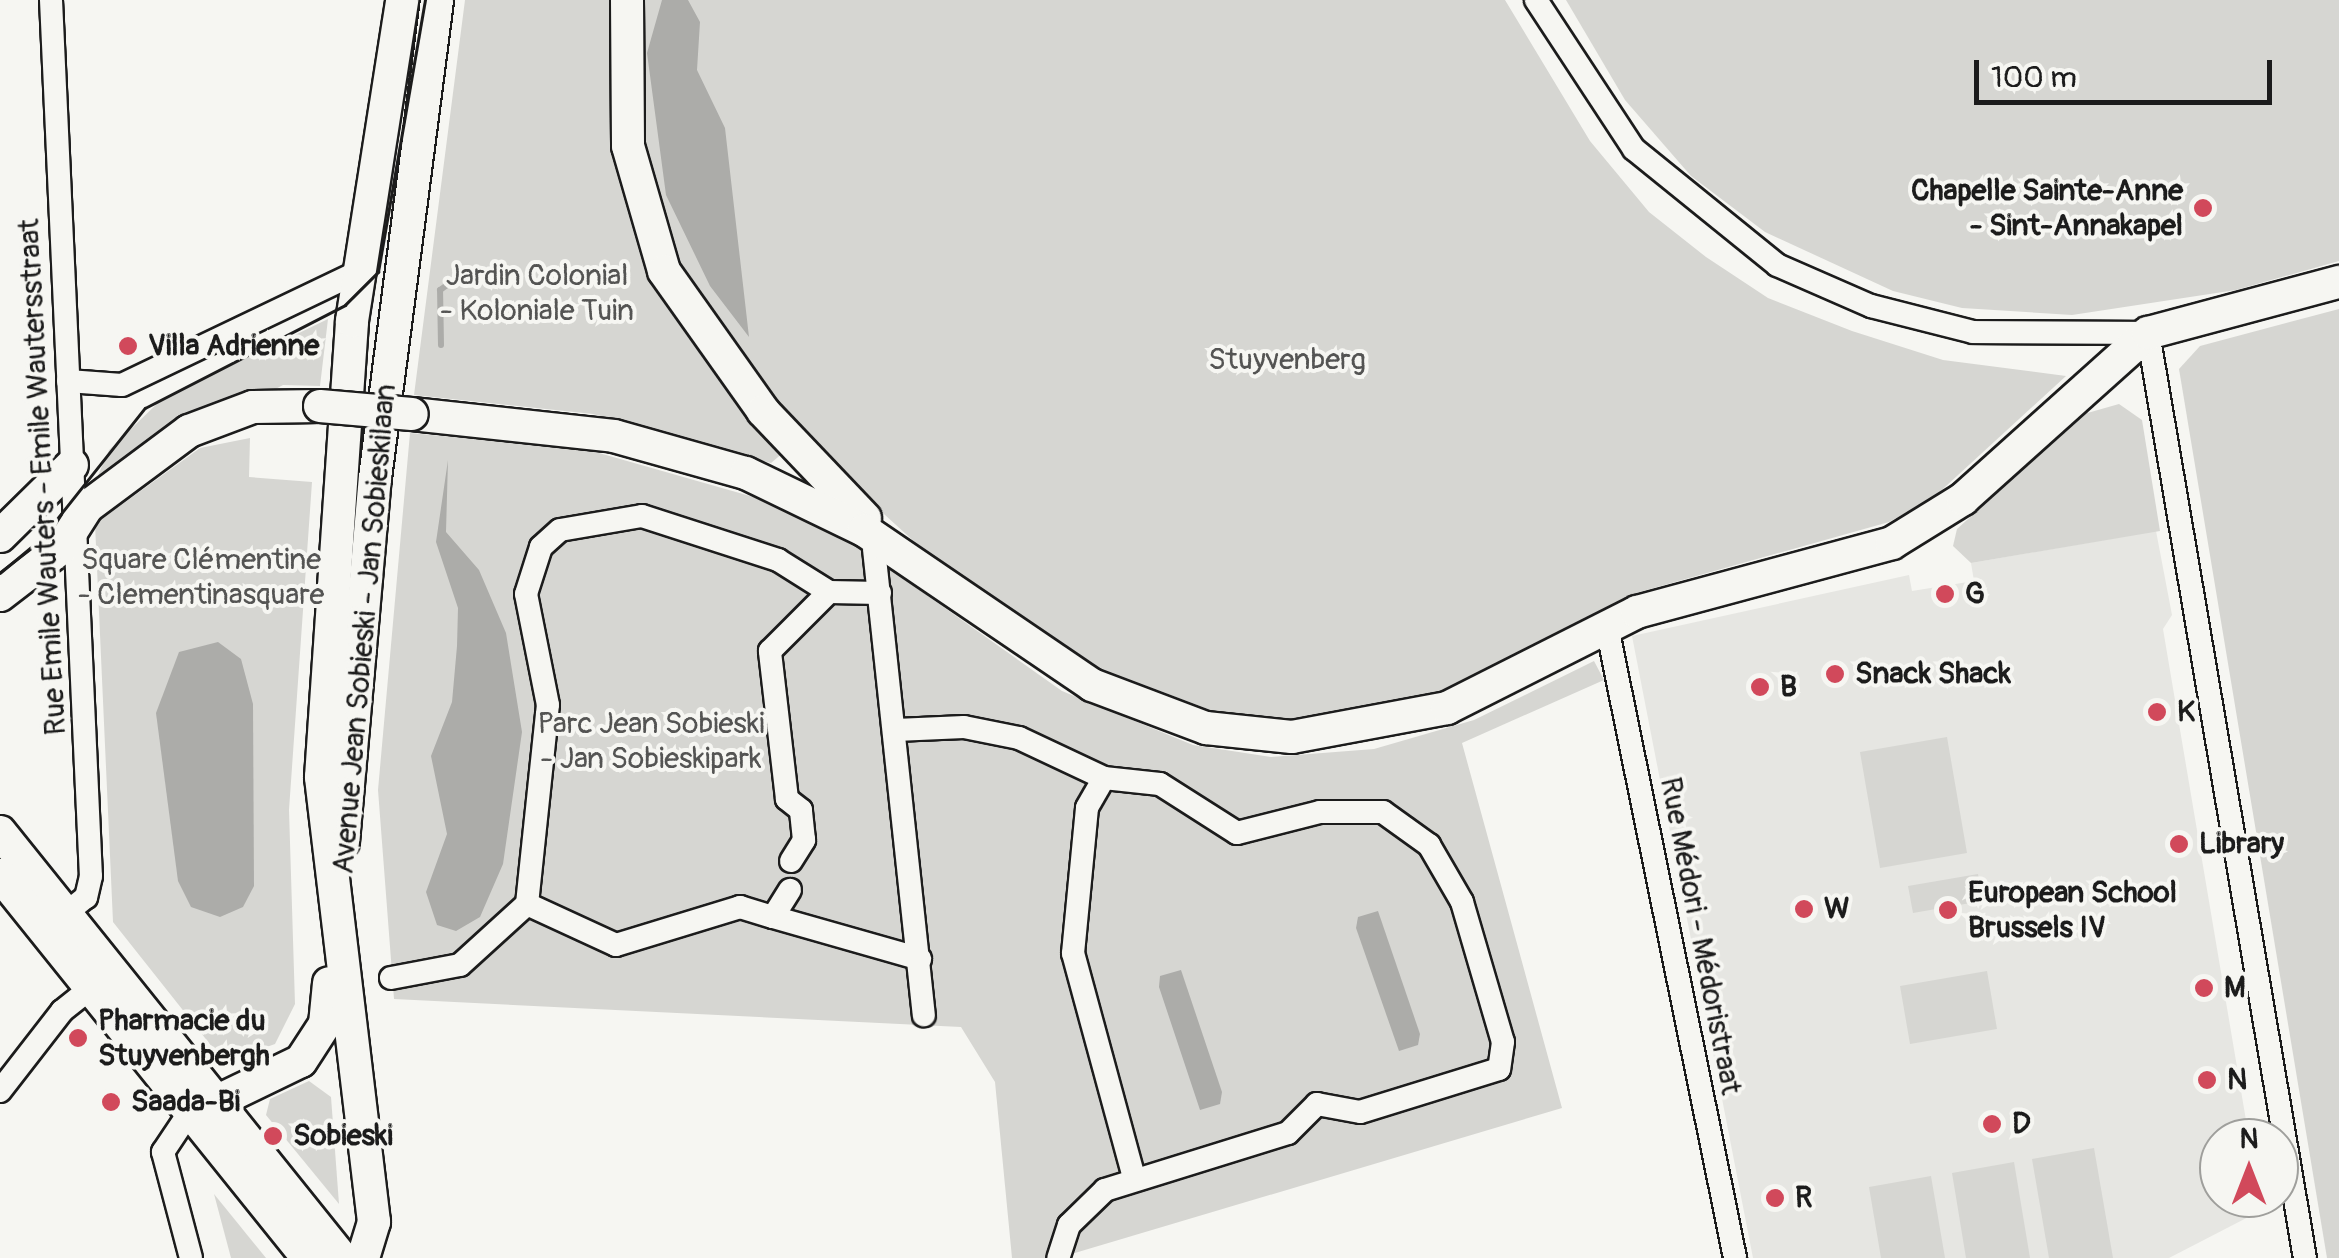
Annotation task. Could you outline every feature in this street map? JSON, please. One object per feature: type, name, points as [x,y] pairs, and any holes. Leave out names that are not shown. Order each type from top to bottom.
[{"type":"street","name":"Rue Emile Wauters - Emile Wautersstraat","points":[[51,0],[90,883],[55,922]]},
{"type":"street","name":"Avenue Jean Sobieski - Jan Sobieskilaan","points":[[395,1258],[362,1080],[322,792],[362,270],[402,0]]},
{"type":"street","name":"Avenue Jean Sobieski - Jan Sobieskilaan","points":[[363,1258],[374,1222],[343,845],[375,478],[437,0]]},
{"type":"street","points":[[626,0],[628,146],[664,271],[763,411],[887,551]]},
{"type":"street","points":[[1536,0],[1634,149],[1777,265],[1872,306],[1973,332],[2148,333],[2339,282]]},
{"type":"street","points":[[68,381],[122,385],[362,270]]},
{"type":"street","points":[[0,596],[61,548],[76,521],[217,418],[320,406],[412,414],[673,449],[793,492],[1092,685],[1246,736],[1320,736],[1420,716],[1513,681],[1607,628],[1840,562],[1916,530],[2148,333]]},
{"type":"street","points":[[2148,333],[2305,1258]]},
{"type":"street","points":[[0,536],[72,465]]},
{"type":"street","points":[[391,978],[460,965],[527,904],[548,704],[526,594],[542,547],[578,522],[642,516],[778,560],[829,592],[880,593]]},
{"type":"street","points":[[887,551],[880,593],[924,1015]]},
{"type":"street","points":[[791,861],[804,840],[801,810],[787,798],[770,651],[829,592]]},
{"type":"street","name":"Rue Médori - Médoristraat","points":[[1607,628],[1735,1258]]},
{"type":"street","points":[[896,730],[993,732],[1104,778],[1160,784],[1237,833],[1337,810],[1371,810],[1408,825],[1458,890],[1505,1054],[1493,1073],[1360,1112],[1317,1104],[1288,1134],[1134,1178],[1077,1214],[1058,1258]]},
{"type":"street","points":[[1104,778],[1087,808],[1072,954],[1134,1178]]},
{"type":"street","points":[[191,1258],[163,1152],[203,1107],[301,1061],[321,1034],[330,997],[318,858],[322,792]]},
{"type":"street","points":[[0,832],[55,922],[101,980],[203,1107],[342,1258]]},
{"type":"street","points":[[0,874],[55,922]]},
{"type":"street","points":[[774,917],[790,890]]},
{"type":"street","points":[[527,904],[616,945],[740,906],[920,959]]},
{"type":"street","points":[[0,1092],[101,980]]},
{"type":"street","points":[[301,1061],[362,1080]]},
{"type":"street","points":[[203,1107],[308,1258]]},
{"type":"shaded area","points":[[662,0],[688,0],[700,22],[697,70],[725,128],[749,337],[710,286],[666,195],[647,53]]},
{"type":"shaded area","points":[[448,460],[446,532],[479,570],[506,633],[522,732],[503,864],[480,917],[456,931],[437,925],[426,892],[447,834],[431,756],[452,702],[457,646],[458,608],[436,542]]},
{"type":"shaded area","name":"European School Brussels IV","points":[[2156,531],[2172,615],[2163,629],[2246,1118],[2199,1118],[2199,1218],[2246,1218],[2169,1258],[1753,1258],[1632,636],[1909,575],[1912,591],[1974,581],[1971,563]]},
{"type":"shaded area","points":[[218,642],[241,659],[253,704],[254,886],[243,907],[220,917],[191,907],[178,881],[156,713],[179,652]]},
{"type":"shaded area","points":[[1378,911],[1420,1034],[1418,1045],[1399,1051],[1356,928],[1358,917]]},
{"type":"shaded area","points":[[1181,970],[1222,1092],[1220,1104],[1200,1110],[1159,987],[1160,976]]},
{"type":"green space","name":"Jardin Colonial - Koloniale Tuin","points":[[465,0],[615,0],[613,127],[634,228],[645,257],[784,452],[771,463],[593,414],[414,395]]},
{"type":"green space","name":"Stuyvenberg","points":[[639,0],[1505,0],[1590,141],[1649,212],[1706,257],[1768,298],[1852,331],[1943,360],[2066,376],[1933,498],[1889,522],[1636,593],[1442,692],[1302,721],[1232,718],[1090,665],[940,565],[807,444],[671,258],[644,174]]},
{"type":"green space","points":[[1566,0],[2339,0],[2339,261],[2236,290],[2072,315],[1962,308],[1893,291],[1765,232],[1691,176],[1625,100]]},
{"type":"green space","points":[[2339,309],[2339,1258],[2327,1258],[2179,369],[2200,346]]},
{"type":"green space","points":[[328,319],[320,386],[283,385],[93,487],[109,450],[162,399]]},
{"type":"green space","points":[[2119,404],[2142,420],[2160,531],[1971,563],[1953,546],[1957,529],[2084,414]]},
{"type":"green space","name":"Parc Jean Sobieski - Jan Sobieskipark","points":[[410,433],[585,449],[764,500],[853,543],[1062,691],[1193,745],[1271,757],[1374,749],[1474,720],[1594,661],[1604,680],[1462,743],[1562,1108],[1058,1258],[1012,1258],[995,1082],[961,1027],[394,999],[378,790]]},
{"type":"green space","name":"Square Clémentine - Clementinasquare","points":[[250,438],[249,477],[312,482],[289,810],[295,1004],[275,1044],[224,1062],[113,922],[95,524],[200,448]]},
{"type":"green space","points":[[1947,737],[1967,853],[1880,868],[1860,752]]},
{"type":"green space","points":[[1978,874],[1982,901],[1913,913],[1908,886]]},
{"type":"green space","points":[[1987,971],[1997,1029],[1910,1044],[1900,986]]},
{"type":"green space","points":[[309,1081],[331,1097],[339,1204],[266,1115],[270,1099]]},
{"type":"green space","points":[[2094,1148],[2113,1258],[2049,1258],[2032,1159]]},
{"type":"green space","points":[[2014,1162],[2030,1258],[1966,1258],[1952,1173]]},
{"type":"green space","points":[[1931,1176],[1945,1258],[1881,1258],[1869,1187]]},
{"type":"green space","points":[[214,1194],[266,1258],[231,1258]]},
{"type":"waterway","points":[[441,345],[440,290],[450,283]]},
{"type":"tram line","points":[[0,573],[41,539],[145,408],[345,305],[378,272],[425,0]]},
{"type":"place","name":"Chapelle Sainte-Anne - Sint-Annakapel","points":[[2203,208]]},
{"type":"place","name":"Villa Adrienne","points":[[128,346]]},
{"type":"place","name":"G","points":[[1945,594]]},
{"type":"place","name":"Snack Shack","points":[[1835,674]]},
{"type":"place","name":"B","points":[[1760,687]]},
{"type":"place","name":"K","points":[[2157,712]]},
{"type":"place","name":"Library","points":[[2179,844]]},
{"type":"place","name":"W","points":[[1804,909]]},
{"type":"place","name":"European School Brussels IV","points":[[1948,910]]},
{"type":"place","name":"M","points":[[2204,988]]},
{"type":"place","name":"Pharmacie du Stuyvenbergh","points":[[78,1038]]},
{"type":"place","name":"N","points":[[2207,1080]]},
{"type":"place","name":"Saada-Bi","points":[[111,1102]]},
{"type":"place","name":"D","points":[[1992,1124]]},
{"type":"place","name":"Sobieski","points":[[273,1136]]},
{"type":"place","name":"R","points":[[1775,1198]]}]
